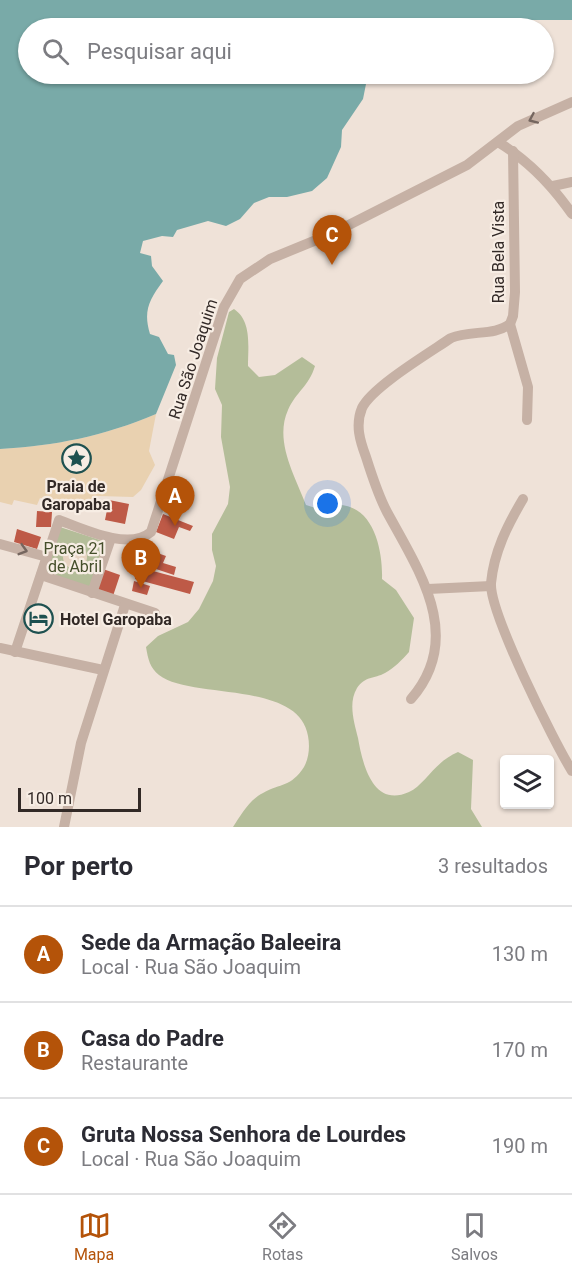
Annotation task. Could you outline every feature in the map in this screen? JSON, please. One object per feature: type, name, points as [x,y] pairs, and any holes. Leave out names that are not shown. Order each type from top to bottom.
[{"type":"street","points":[[572,102],[518,126],[498,142],[553,186],[572,214]]},
{"type":"street","name":"Rua São Joaquim","points":[[47,557],[59,520],[111,538],[136,538],[151,532],[224,308],[240,279],[270,259],[331,234],[467,165],[498,142]]},
{"type":"street","name":"Rua Bela Vista","points":[[428,589],[402,534],[387,512],[360,440],[360,416],[370,397],[451,338],[465,332],[495,332],[510,324],[515,292],[513,152]]},
{"type":"street","points":[[553,186],[572,182]]},
{"type":"street","points":[[510,324],[528,387],[527,420]]},
{"type":"street","points":[[523,499],[496,552],[491,586],[510,643],[572,771]]},
{"type":"street","points":[[92,593],[111,538]]},
{"type":"street","points":[[0,544],[47,557],[15,652]]},
{"type":"street","points":[[41,575],[155,613]]},
{"type":"street","points":[[411,699],[423,685],[435,656],[435,623],[428,589],[491,586]]},
{"type":"street","points":[[64,827],[81,743],[125,604]]},
{"type":"street","points":[[0,648],[103,670]]},
{"type":"green space","points":[[234,309],[244,320],[246,327],[248,366],[259,377],[275,375],[302,357],[315,366],[309,379],[291,404],[284,422],[285,446],[292,470],[306,505],[317,508],[333,505],[350,507],[368,521],[378,543],[382,579],[396,590],[414,618],[409,652],[388,671],[363,681],[354,694],[352,706],[354,719],[366,770],[378,788],[386,794],[396,796],[415,789],[442,761],[458,752],[473,760],[471,809],[482,827],[233,827],[254,800],[263,793],[295,778],[304,767],[309,744],[300,718],[285,706],[265,699],[174,683],[159,675],[151,666],[146,647],[158,636],[188,622],[199,609],[213,581],[216,566],[212,550],[212,534],[228,504],[230,487],[221,437],[222,405],[215,389],[217,358],[229,312]]},
{"type":"green space","name":"Praça 21 de Abril","points":[[60,527],[106,542],[89,588],[44,572]]},
{"type":"sand","name":"Praia de Garopaba","points":[[156,414],[149,451],[155,465],[141,490],[133,497],[98,496],[92,509],[40,498],[37,505],[14,500],[12,505],[0,502],[0,449],[79,439]]},
{"type":"shaded area","name":"Praça 21 de Abril","points":[[75,545],[80,546],[86,552],[86,562],[80,568],[75,569],[70,568],[64,562],[63,557],[64,552],[70,546]]},
{"type":"water","points":[[0,0],[572,0],[572,20],[554,20],[554,18],[18,18],[18,84],[366,84],[363,99],[342,130],[341,147],[327,178],[312,191],[287,197],[269,197],[254,203],[240,219],[226,226],[208,221],[177,230],[173,237],[162,236],[143,241],[140,253],[151,256],[152,266],[163,281],[154,294],[147,312],[150,334],[159,337],[168,354],[174,355],[176,365],[156,414],[79,439],[0,449]]},
{"type":"building","points":[[109,500],[129,504],[125,524],[105,520]]},
{"type":"building","points":[[37,511],[52,512],[51,527],[36,527]]},
{"type":"building","points":[[163,514],[193,526],[190,531],[179,527],[174,539],[156,532]]},
{"type":"building","points":[[17,529],[41,537],[37,549],[14,542]]},
{"type":"building","points":[[146,549],[166,556],[163,563],[176,567],[174,575],[141,564]]},
{"type":"building","points":[[138,567],[194,582],[190,594],[135,579]]},
{"type":"building","points":[[103,569],[120,575],[113,596],[95,590]]},
{"type":"building","points":[[134,581],[150,586],[147,595],[132,591]]},
{"type":"place","name":"Gruta Nossa Senhora de Lourdes","points":[[332,265]]},
{"type":"place","name":"Praia de Garopaba","points":[[76,458]]},
{"type":"place","name":"Sede da Armação Baleeira","points":[[175,526]]},
{"type":"place","name":"Casa do Padre","points":[[141,588]]},
{"type":"place","name":"Hotel Garopaba","points":[[39,619]]}]
